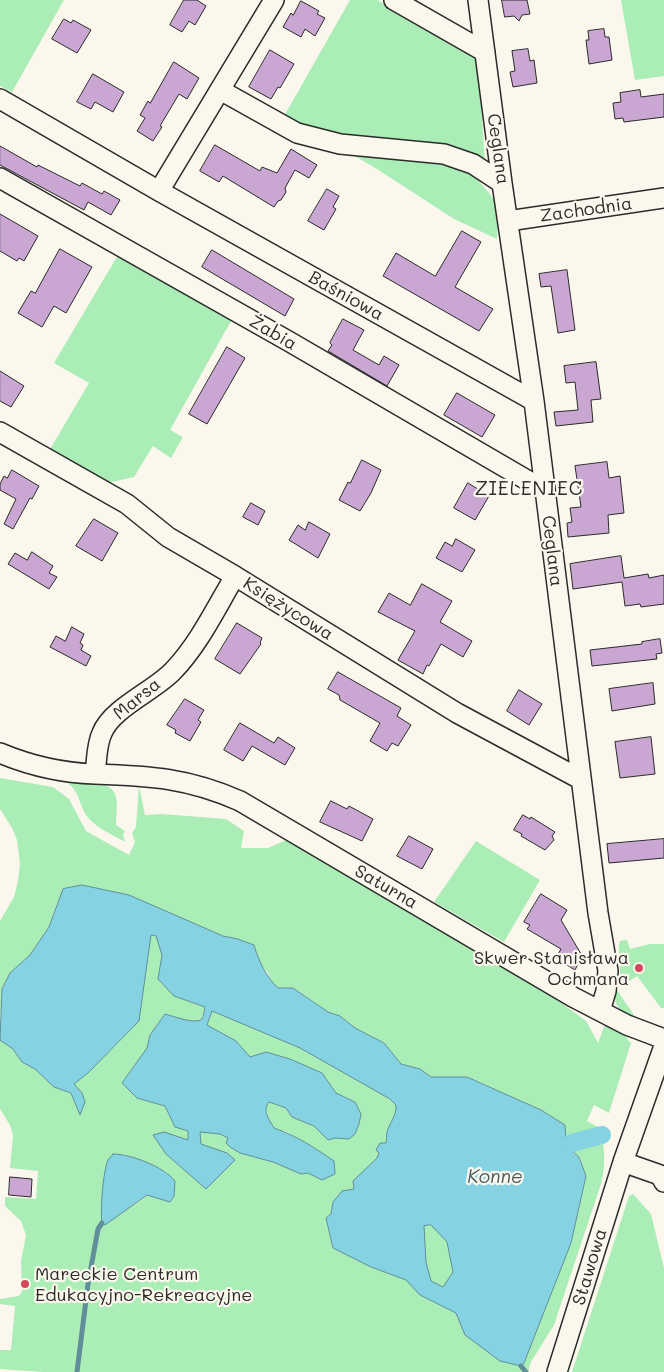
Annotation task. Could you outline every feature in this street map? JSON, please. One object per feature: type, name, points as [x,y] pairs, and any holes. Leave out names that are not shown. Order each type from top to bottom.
[{"type":"street","points":[[159,191],[274,0]]},
{"type":"street","points":[[394,0],[485,52]]},
{"type":"street","name":"Ceglana","points":[[478,0],[502,183],[534,401],[580,779],[598,913],[608,971],[606,991],[600,1011]]},
{"type":"street","points":[[220,90],[297,133],[340,144],[444,154],[473,164],[502,183]]},
{"type":"street","name":"Baśniowa","points":[[0,99],[159,191],[534,401]]},
{"type":"street","name":"Żabia","points":[[0,178],[290,342],[544,490]]},
{"type":"street","name":"Zachodnia","points":[[508,221],[664,198]]},
{"type":"street","name":"Księżycowa","points":[[0,432],[127,504],[168,537],[236,576],[457,713],[580,779]]},
{"type":"street","name":"Marsa","points":[[95,774],[99,741],[106,726],[128,705],[172,672],[197,640],[236,576]]},
{"type":"street","points":[[0,753],[56,771],[95,774]]},
{"type":"street","name":"Saturna","points":[[95,774],[147,776],[180,781],[200,786],[240,801],[600,1011],[627,1025],[664,1039]]},
{"type":"street","name":"Stawowa","points":[[557,1372],[623,1162],[664,1046]]},
{"type":"street","points":[[623,1162],[660,1175],[664,1182]]},
{"type":"green space","points":[[0,0],[64,0],[12,92],[0,86]]},
{"type":"green space","points":[[350,0],[377,0],[462,45],[478,62],[485,162],[317,134],[283,118]]},
{"type":"green space","points":[[621,0],[664,0],[664,76],[635,80]]},
{"type":"green space","points":[[346,151],[374,153],[464,166],[489,193],[496,205],[498,211],[497,239],[454,219]]},
{"type":"green space","points":[[118,255],[231,321],[170,430],[183,437],[171,458],[153,446],[134,477],[107,483],[49,451],[89,383],[54,363]]},
{"type":"green space","points":[[0,778],[53,787],[69,799],[86,831],[129,855],[135,842],[132,833],[136,827],[139,786],[145,815],[161,814],[226,819],[244,831],[241,848],[268,848],[286,840],[509,965],[586,1021],[598,1043],[605,1024],[628,1033],[627,1039],[631,1043],[609,1113],[594,1105],[587,1121],[600,1128],[602,1135],[604,1163],[601,1184],[554,1325],[531,1362],[528,1372],[43,1372],[0,1369],[0,1350],[11,1350],[15,1306],[0,1304],[0,1299],[19,1296],[22,1291],[21,1261],[26,1235],[21,1221],[5,1206],[5,1197],[36,1199],[38,1171],[10,1168],[13,1135],[10,1125],[0,1109],[0,1040],[13,1049],[22,1062],[35,1069],[54,1087],[71,1093],[80,1114],[82,1093],[74,1084],[88,1073],[139,1021],[58,901],[49,927],[30,955],[10,973],[2,988],[0,1022],[0,921],[14,897],[20,864],[17,840],[0,809]],"holes":[[[200,926],[223,936],[238,939],[268,973],[272,983],[278,988],[294,988],[328,1012],[340,1016],[355,1028],[384,1043],[401,1064],[420,1069],[431,1077],[467,1077],[541,1110],[565,1125],[566,1141],[571,1140],[573,1146],[569,1148],[580,1157],[586,1176],[571,1243],[413,1222],[333,1248],[326,1218],[331,1214],[333,1202],[378,1175],[407,1107],[274,1031],[210,1007],[210,1018],[206,1025],[236,1041],[250,1057],[266,1052],[290,1059],[322,1073],[336,1093],[355,1102],[348,1138],[335,1138],[314,1126],[292,1117],[286,1108],[269,1102],[266,1112],[274,1128],[290,1133],[240,1152],[230,1147],[227,1130],[172,1120],[165,1106],[195,1022],[200,1021],[205,1006],[174,996]],[[123,1154],[168,1173],[170,1202],[148,1195],[134,1205],[101,1221],[108,1160]]]},
{"type":"green space","points":[[66,782],[102,784],[113,791],[117,800],[116,825],[125,831],[123,835],[125,842],[89,819],[74,789]]},
{"type":"green space","points":[[476,841],[540,880],[504,942],[434,902]]},
{"type":"green space","points":[[627,940],[630,949],[650,944],[664,944],[664,1008],[661,1008],[637,976],[622,986],[619,944],[620,941]]},
{"type":"green space","points":[[615,987],[636,1018],[618,1007],[615,999]]},
{"type":"green space","points":[[633,1194],[651,1214],[664,1268],[664,1372],[572,1372],[629,1196]]},
{"type":"water","name":"Konne","points":[[82,885],[129,895],[223,936],[254,945],[263,968],[278,988],[293,988],[328,1012],[340,1016],[355,1028],[384,1043],[401,1064],[420,1069],[431,1077],[467,1077],[541,1110],[565,1125],[566,1140],[571,1140],[574,1146],[569,1148],[579,1157],[586,1176],[571,1243],[524,1363],[521,1366],[500,1361],[465,1335],[456,1313],[420,1295],[406,1280],[371,1267],[333,1248],[326,1218],[331,1214],[333,1202],[342,1191],[354,1189],[353,1181],[377,1158],[379,1153],[376,1150],[380,1143],[386,1143],[387,1132],[396,1109],[396,1105],[390,1099],[300,1048],[212,1011],[207,1025],[236,1041],[250,1057],[266,1052],[290,1059],[322,1073],[336,1093],[355,1102],[361,1114],[359,1124],[355,1134],[349,1139],[335,1138],[328,1140],[314,1126],[292,1117],[286,1108],[269,1102],[267,1105],[266,1112],[274,1128],[313,1147],[334,1161],[335,1174],[322,1180],[308,1173],[301,1174],[273,1162],[240,1153],[226,1143],[228,1138],[220,1134],[200,1132],[201,1144],[227,1153],[235,1160],[206,1189],[166,1154],[153,1135],[164,1132],[188,1140],[188,1131],[175,1127],[165,1106],[137,1098],[122,1083],[147,1048],[150,1035],[165,1014],[190,1021],[199,1021],[203,1018],[205,1007],[174,996],[158,979],[162,955],[156,936],[151,935],[139,1021],[88,1073],[74,1084],[82,1093],[85,1102],[80,1115],[71,1093],[54,1087],[35,1069],[22,1062],[13,1049],[0,1040],[2,989],[10,973],[30,955],[49,927],[63,889]],"holes":[[[431,1225],[447,1242],[453,1272],[443,1287],[431,1281],[426,1262],[424,1226]]]},
{"type":"water","points":[[113,1154],[129,1156],[147,1162],[170,1176],[175,1181],[174,1196],[170,1202],[147,1195],[105,1225],[102,1223],[105,1173],[108,1160]]},
{"type":"building","points":[[184,0],[197,0],[206,6],[195,25],[189,21],[182,32],[170,25]]},
{"type":"building","points":[[502,0],[527,0],[530,14],[522,15],[519,21],[514,16],[505,17]]},
{"type":"building","points":[[301,1],[319,11],[317,14],[325,18],[315,36],[305,29],[301,37],[283,27]]},
{"type":"building","points":[[64,19],[71,23],[73,20],[91,30],[77,53],[52,39]]},
{"type":"building","points":[[604,29],[605,37],[609,37],[612,60],[589,64],[586,40],[589,40],[588,31]]},
{"type":"building","points":[[528,49],[530,61],[534,60],[537,83],[513,87],[510,72],[515,71],[512,51]]},
{"type":"building","points":[[270,50],[294,64],[271,99],[249,87]]},
{"type":"building","points":[[174,62],[199,78],[187,99],[179,94],[153,141],[137,131],[145,118],[140,115],[148,101],[150,103]]},
{"type":"building","points":[[93,74],[124,92],[113,112],[95,102],[91,109],[77,102]]},
{"type":"building","points":[[640,90],[641,97],[664,94],[664,117],[624,122],[623,118],[615,119],[613,103],[621,102],[620,93]]},
{"type":"building","points":[[215,145],[260,171],[262,167],[277,173],[291,149],[317,165],[309,178],[295,170],[285,188],[286,192],[274,207],[223,176],[219,182],[200,171]]},
{"type":"building","points":[[0,146],[37,167],[38,165],[80,186],[82,183],[102,194],[104,191],[120,200],[111,215],[88,202],[84,210],[0,165]]},
{"type":"building","points":[[327,189],[339,196],[333,207],[336,209],[324,230],[308,221]]},
{"type":"building","points":[[0,214],[38,236],[24,261],[19,258],[17,261],[0,251]]},
{"type":"building","points":[[462,231],[481,242],[455,287],[493,309],[479,331],[383,276],[396,253],[435,276]]},
{"type":"building","points":[[60,249],[92,267],[66,313],[54,306],[42,327],[18,313],[31,291],[35,293]]},
{"type":"building","points":[[212,250],[294,299],[285,316],[202,267]]},
{"type":"building","points":[[567,270],[575,330],[558,333],[551,286],[541,287],[539,274]]},
{"type":"building","points":[[343,319],[364,330],[353,350],[379,365],[384,356],[399,365],[387,386],[328,351],[332,345],[330,343]]},
{"type":"building","points":[[227,347],[245,358],[207,424],[189,414]]},
{"type":"building","points":[[596,362],[601,399],[591,400],[593,422],[556,426],[554,412],[578,410],[575,382],[566,383],[564,366]]},
{"type":"building","points":[[0,371],[24,386],[11,407],[0,401]]},
{"type":"building","points":[[457,393],[495,415],[482,437],[444,415]]},
{"type":"building","points":[[362,460],[381,470],[371,493],[360,511],[339,500]]},
{"type":"building","points":[[607,462],[609,478],[620,476],[624,513],[608,515],[609,533],[568,537],[567,523],[572,522],[570,508],[581,507],[575,466]]},
{"type":"building","points":[[12,470],[39,486],[13,529],[4,524],[16,499],[0,490],[0,484],[4,476],[7,478]]},
{"type":"building","points":[[468,483],[489,496],[475,520],[454,508]]},
{"type":"building","points":[[251,503],[265,511],[258,525],[243,517]]},
{"type":"building","points":[[94,519],[118,533],[102,561],[76,546]]},
{"type":"building","points":[[309,522],[330,534],[318,558],[289,540],[298,525],[305,530]]},
{"type":"building","points":[[456,539],[475,550],[462,572],[436,558],[445,542],[452,546]]},
{"type":"building","points":[[32,552],[53,566],[49,573],[57,577],[49,589],[8,564],[15,553],[27,560]]},
{"type":"building","points":[[621,556],[624,578],[648,574],[649,578],[664,575],[664,604],[641,607],[640,604],[625,606],[622,582],[573,589],[570,564]]},
{"type":"building","points":[[422,584],[452,601],[440,622],[472,641],[463,657],[441,644],[423,674],[398,660],[415,631],[378,612],[389,593],[410,605]]},
{"type":"building","points":[[237,623],[262,638],[261,644],[240,674],[215,659]]},
{"type":"building","points":[[72,627],[84,634],[80,643],[83,645],[81,650],[91,656],[86,666],[50,647],[56,636],[65,641]]},
{"type":"building","points":[[660,639],[662,653],[656,654],[657,659],[592,666],[590,650],[642,644],[642,642]]},
{"type":"building","points":[[338,672],[401,708],[397,716],[411,725],[398,746],[392,743],[387,751],[370,741],[380,723],[340,700],[339,695],[328,689]]},
{"type":"building","points":[[653,683],[655,704],[612,711],[609,689]]},
{"type":"building","points":[[519,690],[542,704],[529,725],[507,711]]},
{"type":"building","points":[[185,699],[204,710],[198,720],[201,722],[190,741],[175,733],[176,730],[167,725]]},
{"type":"building","points":[[240,723],[274,743],[278,737],[295,748],[285,765],[252,746],[243,761],[224,750]]},
{"type":"building","points":[[651,737],[655,774],[620,778],[615,742]]},
{"type":"building","points":[[331,801],[347,809],[349,806],[373,819],[362,841],[320,822]]},
{"type":"building","points":[[523,815],[530,819],[531,817],[555,832],[552,836],[554,840],[545,850],[514,830]]},
{"type":"building","points":[[409,836],[433,849],[422,869],[397,856]]},
{"type":"building","points":[[664,839],[664,858],[609,863],[607,844]]},
{"type":"building","points":[[541,894],[567,910],[561,920],[587,964],[580,960],[575,970],[556,958],[561,949],[527,929],[530,925],[524,922]]},
{"type":"building","points":[[10,1177],[32,1179],[31,1197],[9,1195]]},
{"type":"waterway","points":[[572,1143],[602,1135]]},
{"type":"waterway","points":[[77,1372],[88,1284],[98,1229],[102,1223]]},
{"type":"waterway","points":[[521,1366],[526,1372]]},
{"type":"place","name":"Skwer Stanisława Ochmana","points":[[639,968]]},
{"type":"place","name":"Mareckie Centrum Edukacyjno-Rekreacyjne","points":[[25,1284]]},
{"type":"district","name":"ZIELENIEC","points":[[529,489]]}]
